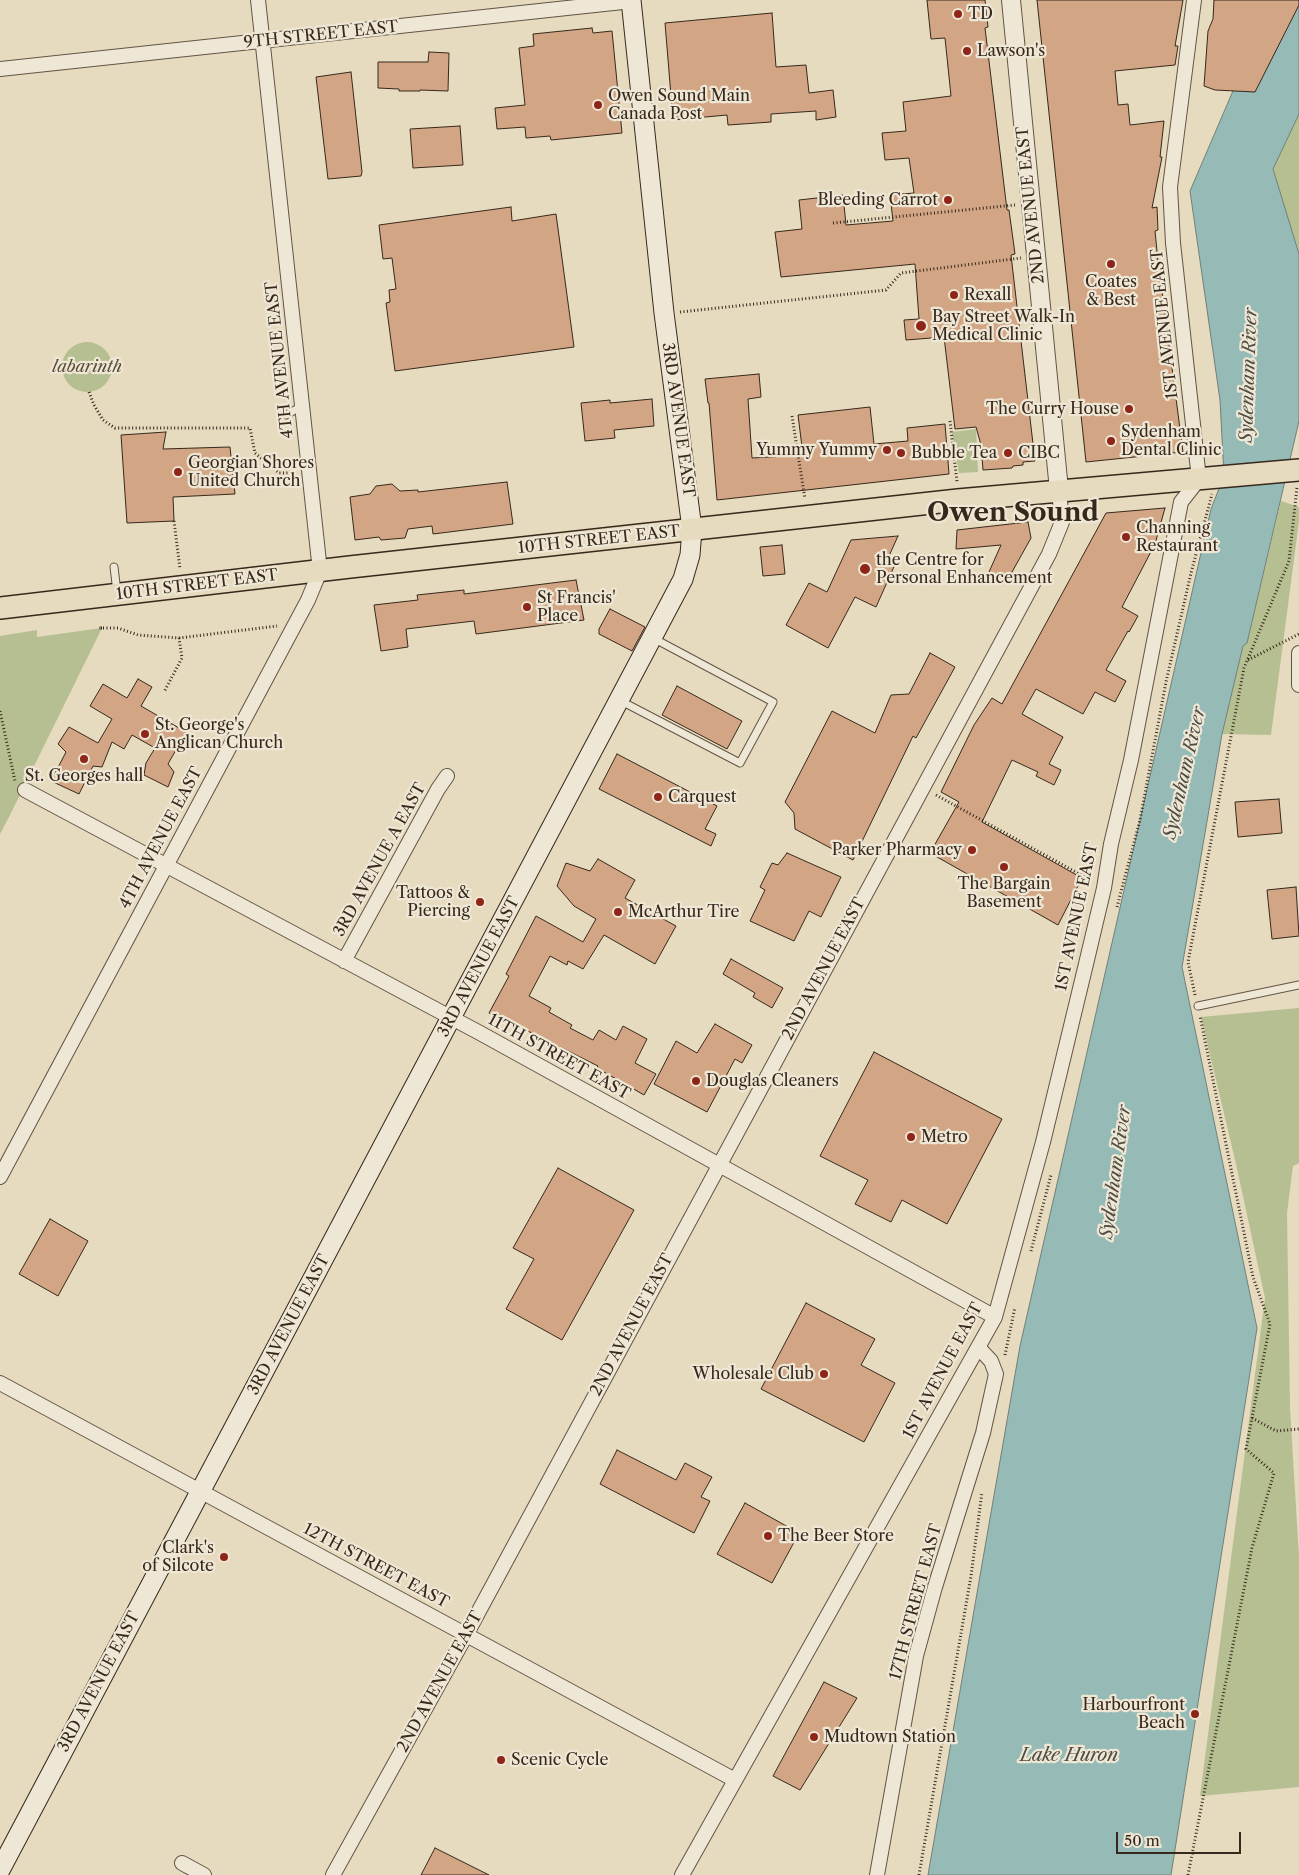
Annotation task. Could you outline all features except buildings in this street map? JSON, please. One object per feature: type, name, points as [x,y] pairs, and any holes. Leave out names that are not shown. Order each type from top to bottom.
[{"type":"main road","name":"3RD AVENUE EAST","points":[[0,1870],[452,1019],[683,579],[690,555],[692,529],[664,313],[635,0]]},
{"type":"main road","name":"10TH STREET EAST","points":[[0,608],[958,500],[1299,470]]},
{"type":"street","name":"4TH AVENUE EAST","points":[[0,1177],[308,600],[320,571],[258,0]]},
{"type":"street","name":"9TH STREET EAST","points":[[0,70],[635,0]]},
{"type":"street","name":"2ND AVENUE EAST","points":[[333,1875],[466,1635],[1049,554],[1062,522],[1010,0]]},
{"type":"street","name":"1ST AVENUE EAST","points":[[682,1875],[995,1317],[1043,1142],[1104,888],[1111,844],[1131,760],[1182,502],[1199,479],[1174,243],[1170,187],[1194,0]]},
{"type":"street","points":[[1299,653],[1299,686]]},
{"type":"street","name":"3RD AVENUE A EAST","points":[[344,961],[438,789],[447,776]]},
{"type":"street","name":"11TH STREET EAST","points":[[24,790],[452,1019],[995,1317]]},
{"type":"street","name":"17TH STREET EAST","points":[[877,1875],[916,1656],[935,1587],[983,1433],[996,1374],[991,1361],[978,1347]]},
{"type":"street","name":"12TH STREET EAST","points":[[0,1383],[735,1780]]},
{"type":"street","points":[[182,1863],[204,1875]]},
{"type":"lane","points":[[286,415],[302,406]]},
{"type":"lane","points":[[114,567],[118,594]]},
{"type":"lane","points":[[620,700],[740,763],[773,702],[653,638]]},
{"type":"lane","points":[[1198,1006],[1299,985]]},
{"type":"path","points":[[833,223],[1031,204]]},
{"type":"path","points":[[664,313],[886,290],[901,273],[1026,258]]},
{"type":"path","points":[[89,392],[103,420],[115,428],[250,428],[255,453],[279,474],[309,473]]},
{"type":"path","points":[[792,416],[804,494],[804,517]]},
{"type":"path","points":[[950,421],[958,500]]},
{"type":"path","points":[[1188,1875],[1252,1548],[1274,1473],[1246,1449],[1270,1324],[1253,1277],[1188,962],[1244,668],[1289,561],[1299,470]]},
{"type":"path","points":[[174,521],[182,587]]},
{"type":"path","points":[[102,628],[99,628],[118,628],[138,635],[178,638],[295,624]]},
{"type":"path","points":[[1247,660],[1299,634]]},
{"type":"path","points":[[164,692],[182,658],[178,638]]},
{"type":"path","points":[[0,711],[15,782],[24,790]]},
{"type":"path","points":[[923,787],[1104,888]]},
{"type":"path","points":[[995,1317],[1016,1302],[1005,1358]]},
{"type":"path","points":[[1252,1418],[1276,1431],[1299,1429]]},
{"type":"path","points":[[919,1875],[970,1576],[982,1490]]},
{"type":"green space","points":[[1299,114],[1299,254],[1273,169]]},
{"type":"green space","name":"labarinth","points":[[87,342],[105,349],[112,367],[105,385],[87,392],[69,385],[62,367],[69,349]]},
{"type":"green space","points":[[976,429],[978,472],[959,473],[952,432]]},
{"type":"green space","points":[[1281,501],[1299,507],[1299,521],[1271,735],[1222,734],[1243,646],[1247,643]]},
{"type":"green space","points":[[102,628],[0,834],[0,636],[37,630],[37,637]]},
{"type":"green space","points":[[1299,1008],[1299,1163],[1293,1166],[1287,1213],[1290,1407],[1299,1558],[1299,1787],[1200,1796],[1265,1298],[1201,1017]]},
{"type":"water","name":"Lake Huron","points":[[1272,0],[1299,0],[1299,114],[1273,169],[1299,254],[1299,421],[1247,643],[1243,646],[1222,734],[1182,967],[1257,1328],[1171,1875],[928,1875],[1020,1346],[1211,509],[1224,476],[1220,400],[1190,191]]},
{"type":"place","name":"TD","points":[[958,14]]},
{"type":"place","name":"Lawson's","points":[[967,51]]},
{"type":"place","name":"Owen Sound Main Canada Post","points":[[598,105]]},
{"type":"place","name":"Bleeding Carrot","points":[[948,200]]},
{"type":"place","name":"Coates & Best","points":[[1111,264]]},
{"type":"place","name":"Rexall","points":[[954,295]]},
{"type":"place","name":"Bay Street Walk-In Medical Clinic","points":[[921,326]]},
{"type":"place","name":"The Curry House","points":[[1129,409]]},
{"type":"place","name":"Sydenham Dental Clinic","points":[[1111,441]]},
{"type":"place","name":"Yummy Yummy","points":[[887,450]]},
{"type":"place","name":"Bubble Tea","points":[[901,453]]},
{"type":"place","name":"CIBC","points":[[1008,453]]},
{"type":"place","name":"Georgian Shores United Church","points":[[178,472]]},
{"type":"place","name":"Channing Restaurant","points":[[1126,537]]},
{"type":"place","name":"the Centre for Personal Enhancement","points":[[865,569]]},
{"type":"place","name":"St Francis' Place","points":[[527,607]]},
{"type":"place","name":"St. George's Anglican Church","points":[[145,734]]},
{"type":"place","name":"St. Georges hall","points":[[84,759]]},
{"type":"place","name":"Carquest","points":[[658,797]]},
{"type":"place","name":"Parker Pharmacy","points":[[972,850]]},
{"type":"place","name":"The Bargain Basement","points":[[1004,867]]},
{"type":"place","name":"Tattoos & Piercing","points":[[480,902]]},
{"type":"place","name":"McArthur Tire","points":[[618,912]]},
{"type":"place","name":"Douglas Cleaners","points":[[696,1081]]},
{"type":"place","name":"Metro","points":[[911,1137]]},
{"type":"place","name":"Wholesale Club","points":[[824,1374]]},
{"type":"place","name":"The Beer Store","points":[[768,1536]]},
{"type":"place","name":"Clark's of Silcote","points":[[224,1557]]},
{"type":"place","name":"Harbourfront Beach","points":[[1195,1714]]},
{"type":"place","name":"Mudtown Station","points":[[814,1737]]},
{"type":"place","name":"Scenic Cycle","points":[[501,1760]]},
{"type":"district","name":"Owen Sound","points":[[1013,513]]},
{"type":"water label","name":"Sydenham River","points":[[1249,375]]},
{"type":"water label","name":"Sydenham River","points":[[1185,773]]},
{"type":"water label","name":"Sydenham River","points":[[1116,1172]]}]
